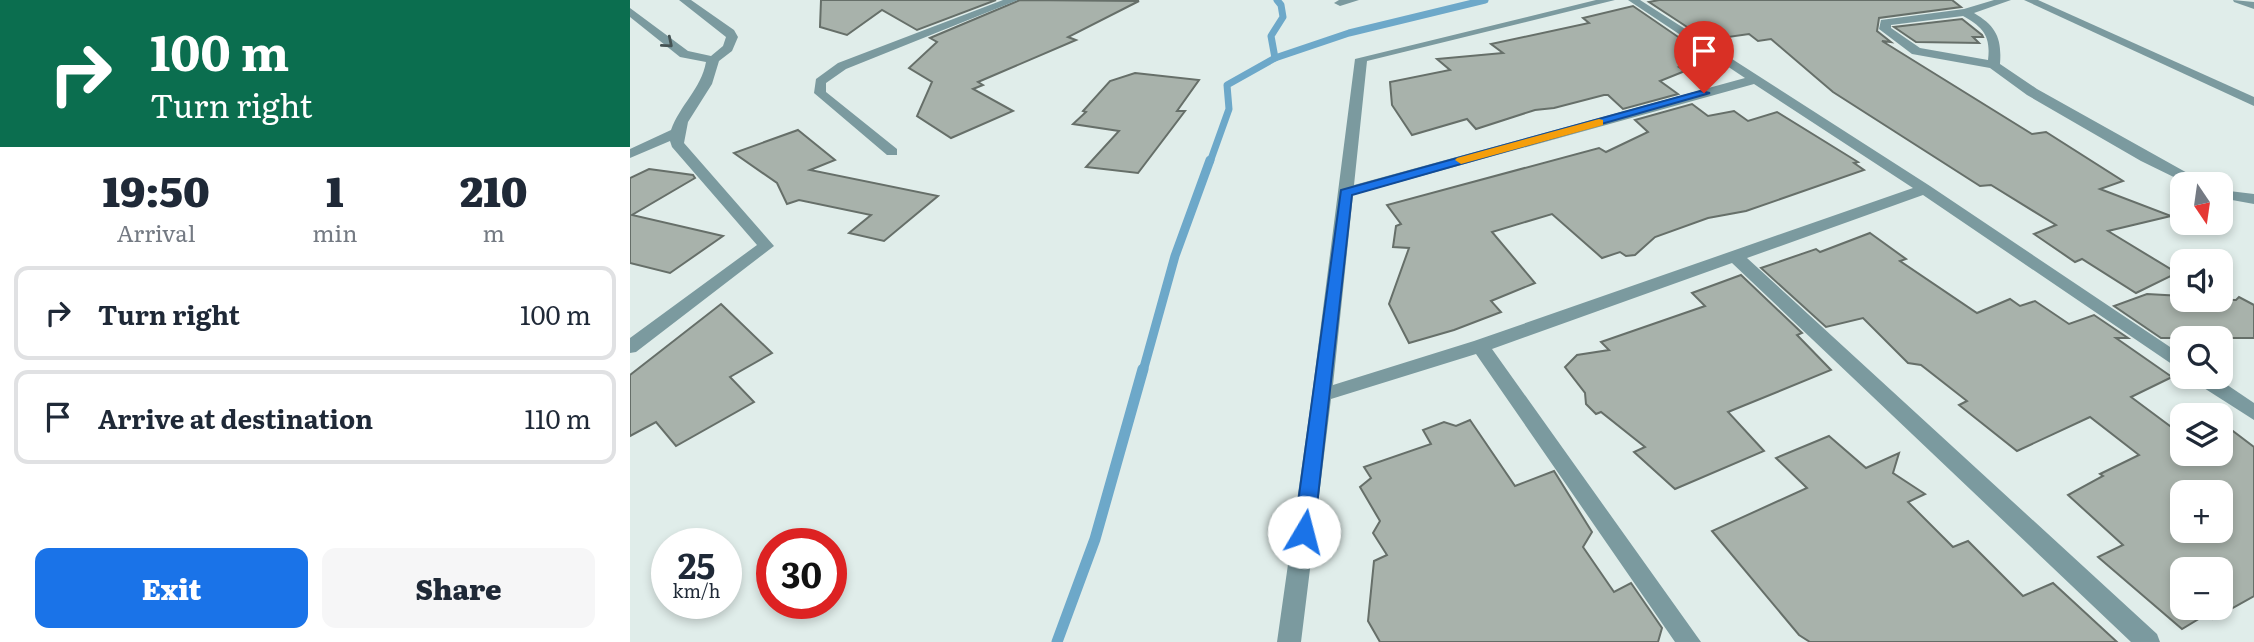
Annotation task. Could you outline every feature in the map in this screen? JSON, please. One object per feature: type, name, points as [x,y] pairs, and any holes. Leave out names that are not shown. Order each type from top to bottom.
[{"type":"street","points":[[630,347],[766,246],[677,144],[676,133],[680,122],[708,83],[713,60],[728,48],[732,37],[684,0]]},
{"type":"street","points":[[892,152],[820,93],[820,82],[842,66],[1013,0]]},
{"type":"street","points":[[1339,3],[1354,0]]},
{"type":"street","points":[[1289,642],[1322,395],[1361,59],[1610,0]]},
{"type":"street","points":[[1633,0],[1925,189],[2170,356]]},
{"type":"street","points":[[2006,0],[1965,12],[1885,22],[1885,29],[1916,51],[1994,65],[2032,92],[2175,172]]},
{"type":"street","points":[[2029,0],[2254,102]]},
{"type":"street","points":[[2238,0],[2254,6]]},
{"type":"street","points":[[630,11],[678,51],[692,57],[713,60]]},
{"type":"street","points":[[1965,12],[1988,26],[1997,41],[1994,65]]},
{"type":"street","points":[[1346,192],[1756,79]]},
{"type":"street","points":[[630,154],[676,133]]},
{"type":"street","points":[[1322,395],[1480,346],[1925,189]]},
{"type":"street","points":[[2233,197],[2254,198]]},
{"type":"street","points":[[1735,256],[2148,642]]},
{"type":"street","points":[[1480,346],[1689,642]]},
{"type":"street","points":[[2219,389],[2254,413]]},
{"type":"building","points":[[821,0],[996,0],[917,30],[882,10],[847,35],[820,27]]},
{"type":"building","points":[[1020,0],[1139,1],[1068,37],[1076,40],[978,82],[983,85],[973,89],[1013,111],[951,138],[917,116],[932,82],[909,68],[937,42],[930,38]]},
{"type":"building","points":[[1952,0],[1961,7],[1879,18],[1877,31],[1891,42],[1882,41],[2032,134],[2046,132],[2123,181],[2100,189],[2170,216],[2108,231],[2170,269],[2170,276],[2136,293],[2082,259],[2075,262],[2034,234],[2056,225],[1991,185],[1980,186],[1833,92],[1771,39],[1758,41],[1749,34],[1707,40],[1649,2]]},
{"type":"building","points":[[1633,6],[1687,43],[1680,44],[1703,60],[1679,67],[1685,71],[1660,81],[1678,94],[1623,109],[1608,95],[1604,95],[1535,110],[1476,129],[1467,119],[1412,135],[1392,105],[1390,82],[1450,70],[1437,59],[1503,53],[1491,44],[1589,23],[1583,18]]},
{"type":"building","points":[[1962,19],[1982,35],[1983,37],[1973,37],[1979,43],[1916,42],[1894,27]]},
{"type":"building","points":[[1135,73],[1199,80],[1177,111],[1185,111],[1138,173],[1086,167],[1119,131],[1073,124],[1110,81]]},
{"type":"building","points":[[1692,104],[1708,116],[1734,111],[1748,121],[1777,112],[1858,162],[1854,163],[1864,170],[1746,211],[1708,218],[1655,237],[1635,255],[1626,256],[1620,252],[1602,258],[1552,214],[1492,232],[1535,283],[1491,301],[1501,312],[1409,343],[1389,304],[1409,248],[1393,247],[1396,226],[1401,224],[1387,205],[1599,148],[1606,152],[1648,132],[1635,120]]},
{"type":"building","points":[[798,130],[835,160],[810,170],[938,196],[884,241],[849,233],[871,215],[799,200],[787,204],[777,183],[734,153]]},
{"type":"building","points":[[649,169],[693,175],[695,178],[632,215],[723,236],[670,273],[630,263],[630,178]]},
{"type":"building","points":[[1870,233],[1906,259],[1900,261],[1977,313],[2010,299],[2020,306],[2035,301],[2069,324],[2094,315],[2128,338],[2116,338],[2170,376],[2131,397],[2170,426],[2170,466],[2233,466],[2233,431],[2254,447],[2254,596],[2233,608],[2233,557],[2170,557],[2170,619],[2098,557],[2123,545],[2068,495],[2103,476],[2100,474],[2139,455],[2090,417],[2017,451],[1959,405],[1967,401],[1921,365],[1908,363],[1863,318],[1826,327],[1761,268],[1816,249],[1820,252]]},
{"type":"building","points":[[1741,275],[1802,333],[1797,335],[1831,370],[1728,412],[1764,451],[1675,489],[1634,452],[1645,447],[1601,412],[1596,414],[1586,404],[1585,393],[1565,367],[1577,355],[1609,350],[1601,342],[1705,306],[1692,293]]},
{"type":"building","points":[[2147,294],[2170,295],[2170,312],[2233,312],[2233,300],[2239,297],[2254,305],[2254,338],[2233,338],[2233,326],[2170,326],[2170,338],[2161,338],[2114,306]]},
{"type":"building","points":[[721,304],[772,353],[730,377],[754,402],[676,446],[656,422],[630,436],[630,375]]},
{"type":"building","points":[[1470,420],[1515,486],[1554,471],[1592,532],[1583,547],[1614,592],[1631,583],[1662,628],[1658,642],[1380,642],[1368,621],[1374,561],[1387,555],[1373,533],[1380,521],[1360,487],[1371,478],[1364,467],[1431,444],[1423,430],[1444,422],[1456,426]]},
{"type":"building","points":[[1829,436],[1866,468],[1899,453],[1893,473],[1925,494],[1908,502],[1953,547],[1968,541],[2023,596],[2053,583],[2117,642],[1810,642],[1799,635],[1712,531],[1807,488],[1776,458]]},
{"type":"building","points":[[2172,620],[2197,620],[2182,629]]},
{"type":"waterway","points":[[1275,58],[1271,36],[1283,17],[1281,5],[1277,0]]},
{"type":"waterway","points":[[1275,58],[1349,33],[1485,0]]},
{"type":"waterway","points":[[1210,162],[1229,109],[1227,85],[1275,58]]},
{"type":"waterway","points":[[1143,371],[1175,256],[1210,160]]},
{"type":"waterway","points":[[1057,642],[1095,539],[1143,369]]},
{"type":"slow traffic","points":[[1461,160],[1599,122]]},
{"type":"route","points":[[1304,532],[1346,192],[1704,93]]}]
